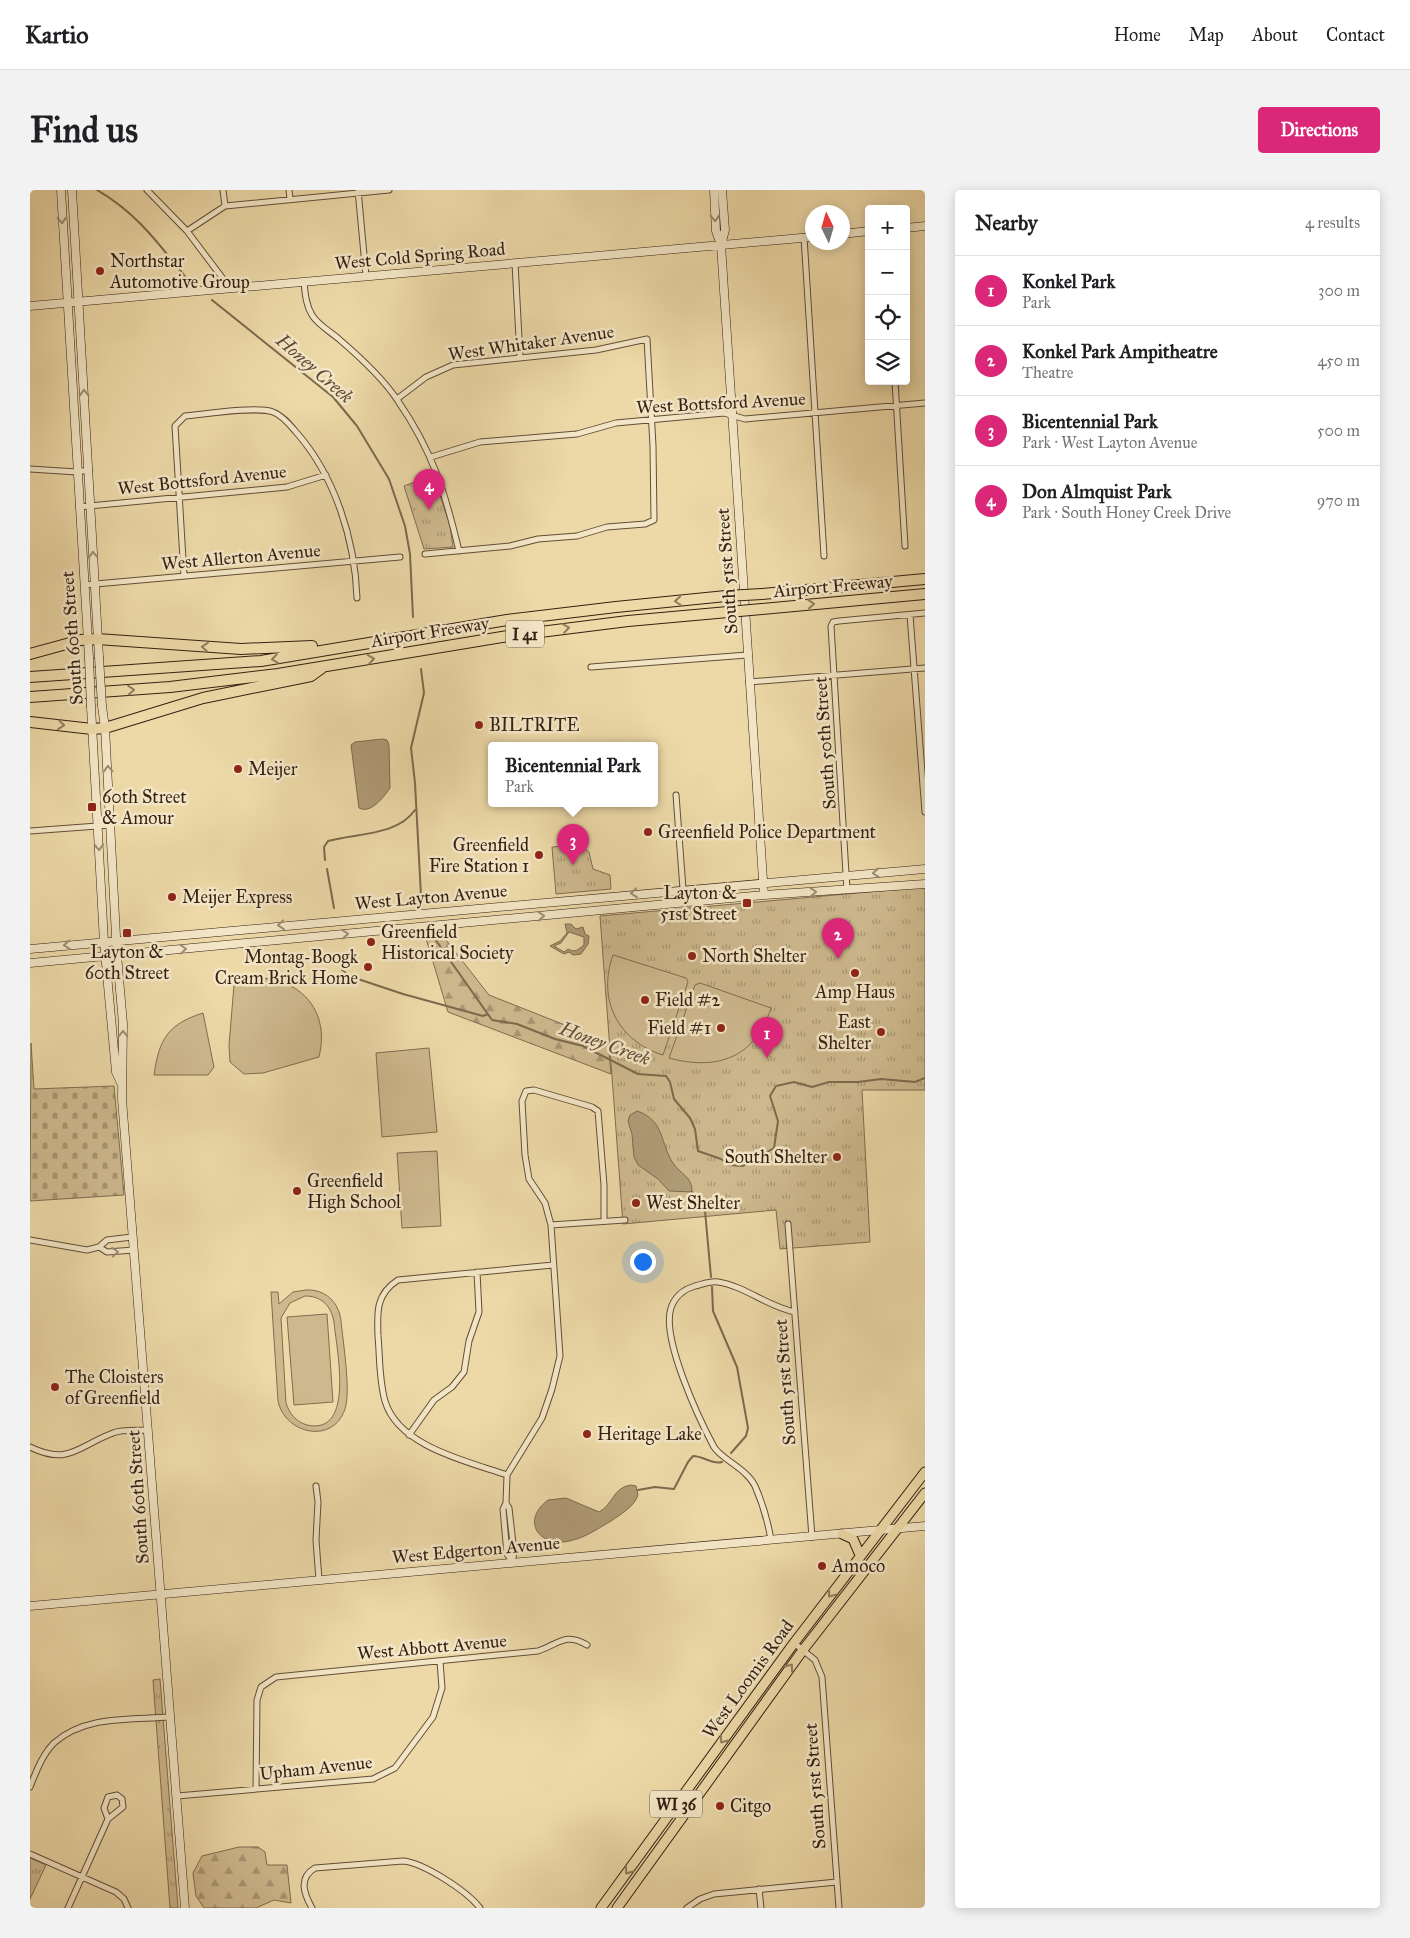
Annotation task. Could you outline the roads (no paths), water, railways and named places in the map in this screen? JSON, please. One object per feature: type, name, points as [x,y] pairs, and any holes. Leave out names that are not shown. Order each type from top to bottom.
[{"type":"highway","points":[[900,581],[907,574],[925,572]]},
{"type":"highway","name":"Airport Freeway","points":[[30,677],[261,661],[409,636],[566,613],[726,596],[925,579]]},
{"type":"highway","name":"Airport Freeway","points":[[30,697],[170,687],[323,666],[517,635],[728,612],[925,594]]},
{"type":"highway","points":[[30,654],[92,639],[241,649],[276,649],[395,633],[409,636]]},
{"type":"highway","points":[[30,722],[92,729],[105,728],[203,698],[311,676],[323,666]]},
{"type":"main road","name":"West Loomis Road","points":[[601,1908],[794,1643],[878,1530],[925,1472]]},
{"type":"main road","name":"West Loomis Road","points":[[616,1908],[803,1650],[925,1493]]},
{"type":"main road","points":[[908,1494],[917,1502]]},
{"type":"main road","points":[[842,1534],[854,1539],[859,1556],[867,1566]]},
{"type":"main road","points":[[675,1806],[685,1813]]},
{"type":"street","name":"South 60th Street","points":[[61,190],[84,585],[92,639],[99,657],[105,728],[121,998],[124,1070],[121,1083],[185,1908]]},
{"type":"street","name":"South 60th Street","points":[[72,190],[94,584],[92,639],[89,658],[92,729],[105,956],[116,1072],[121,1083]]},
{"type":"street","points":[[147,190],[187,231],[230,288]]},
{"type":"street","points":[[223,190],[225,206]]},
{"type":"street","points":[[289,190],[290,199]]},
{"type":"street","points":[[187,231],[225,206],[358,191],[389,190]]},
{"type":"street","name":"South 51st Street","points":[[714,190],[716,231],[721,244],[764,895]]},
{"type":"street","name":"South 51st Street","points":[[721,244],[725,230],[722,190]]},
{"type":"street","points":[[358,191],[366,276]]},
{"type":"street","points":[[910,228],[925,226]]},
{"type":"street","points":[[850,233],[865,232]]},
{"type":"street","points":[[804,237],[824,556]]},
{"type":"street","name":"West Cold Spring Road","points":[[30,306],[804,237]]},
{"type":"street","points":[[64,250],[71,251],[72,261],[76,266]]},
{"type":"street","points":[[515,263],[520,357]]},
{"type":"street","points":[[304,282],[306,298],[312,314],[366,364],[397,399],[432,457],[449,508],[459,551]]},
{"type":"street","name":"West Whitaker Avenue","points":[[397,399],[426,377],[453,364],[596,350],[647,339],[652,419]]},
{"type":"street","points":[[895,385],[905,546]]},
{"type":"street","name":"West Bottsford Avenue","points":[[432,457],[480,442],[577,434],[609,424],[652,419],[724,413],[745,419],[925,403]]},
{"type":"street","points":[[184,576],[175,426],[185,416],[266,410],[274,412],[303,440],[326,475],[347,529],[354,560],[357,598]]},
{"type":"street","points":[[425,554],[510,546],[538,539],[577,536],[607,526],[646,524],[654,520],[652,419]]},
{"type":"street","points":[[30,469],[77,472],[89,470]]},
{"type":"street","name":"West Bottsford Avenue","points":[[79,507],[288,487],[326,475]]},
{"type":"street","name":"West Allerton Avenue","points":[[84,585],[400,556]]},
{"type":"street","points":[[925,614],[910,615],[925,812]]},
{"type":"street","name":"South 50th Street","points":[[847,890],[832,624],[839,621],[910,615]]},
{"type":"street","points":[[591,667],[747,655]]},
{"type":"street","points":[[750,682],[925,668]]},
{"type":"street","points":[[676,795],[683,889]]},
{"type":"street","points":[[30,831],[110,825]]},
{"type":"street","name":"West Layton Avenue","points":[[30,949],[683,889],[925,869]]},
{"type":"street","name":"West Layton Avenue","points":[[30,963],[764,895],[925,884]]},
{"type":"street","points":[[101,889],[114,888]]},
{"type":"street","points":[[109,999],[121,998]]},
{"type":"street","points":[[512,1562],[507,1554],[503,1509],[506,1503],[506,1475],[537,1428],[550,1397],[557,1371],[560,1344],[551,1226],[545,1203],[529,1179],[525,1155],[522,1101],[526,1092],[534,1090],[592,1106],[598,1111],[604,1184],[604,1221]]},
{"type":"street","points":[[551,1226],[625,1220]]},
{"type":"street","name":"South 51st Street","points":[[788,1224],[812,1537]]},
{"type":"street","points":[[30,1240],[80,1250],[98,1247],[107,1240],[132,1237]]},
{"type":"street","points":[[98,1247],[107,1252],[134,1250]]},
{"type":"street","points":[[506,1475],[449,1454],[409,1435],[397,1425],[390,1415],[382,1388],[377,1311],[379,1302],[386,1289],[398,1280],[553,1265]]},
{"type":"street","points":[[409,1435],[434,1400],[452,1387],[464,1372],[469,1341],[479,1312],[477,1272]]},
{"type":"street","points":[[771,1540],[754,1484],[744,1472],[716,1450],[692,1401],[673,1342],[671,1308],[679,1294],[688,1288],[717,1282],[731,1286],[779,1309],[795,1312]]},
{"type":"street","points":[[30,1447],[47,1455],[69,1454],[115,1432],[148,1430]]},
{"type":"street","points":[[316,1486],[318,1502],[316,1540],[319,1580]]},
{"type":"street","name":"West Edgerton Avenue","points":[[30,1606],[925,1526]]},
{"type":"street","name":"West Abbott Avenue","points":[[256,1788],[257,1700],[261,1686],[276,1677],[538,1652],[563,1639],[576,1638],[587,1645]]},
{"type":"street","name":"South 51st Street","points":[[794,1643],[818,1664],[822,1677],[839,1908]]},
{"type":"street","name":"Upham Avenue","points":[[177,1796],[256,1788],[373,1780],[395,1768],[433,1716],[442,1688],[440,1661]]},
{"type":"street","points":[[30,1787],[42,1761],[54,1744],[74,1729],[96,1722],[169,1716]]},
{"type":"street","points":[[68,1908],[108,1819],[123,1807],[122,1798],[117,1795],[108,1797],[104,1802],[108,1819]]},
{"type":"street","points":[[30,1854],[116,1892],[124,1899],[128,1908]]},
{"type":"street","points":[[312,1908],[303,1889],[305,1878],[310,1871],[321,1867],[397,1861],[418,1864],[467,1895],[480,1908]]},
{"type":"street","points":[[687,1908],[700,1899],[714,1894],[837,1882]]},
{"type":"street","points":[[759,1890],[760,1908]]},
{"type":"waterway","name":"Honey Creek","points":[[97,190],[136,219],[157,241],[187,279]]},
{"type":"waterway","name":"Honey Creek","points":[[212,300],[333,397],[357,426],[389,479],[405,526],[410,554],[413,617]]},
{"type":"waterway","name":"Honey Creek","points":[[421,669],[424,693],[411,748],[415,783],[421,896]]},
{"type":"waterway","points":[[325,860],[324,847],[328,841],[387,829],[398,825],[415,810]]},
{"type":"waterway","points":[[327,869],[334,908]]},
{"type":"waterway","name":"Honey Creek","points":[[435,939],[492,1020],[517,1024],[555,1039],[583,1046],[638,1074],[666,1076],[670,1082],[674,1099],[690,1118],[695,1129],[698,1151],[721,1159],[729,1165],[743,1166],[774,1148],[778,1121],[770,1096],[776,1086],[794,1082],[812,1087],[829,1082],[858,1082],[881,1079],[915,1082],[925,1078]]},
{"type":"waterway","points":[[339,956],[342,970],[352,977],[403,994],[483,1016],[488,1014]]},
{"type":"waterway","points":[[692,1192],[697,1198]]},
{"type":"waterway","points":[[701,1203],[705,1211],[711,1277]]},
{"type":"waterway","points":[[712,1287],[713,1311],[737,1367],[748,1428],[746,1436],[731,1453]]},
{"type":"waterway","points":[[638,1490],[655,1487],[674,1489],[693,1456],[718,1463],[722,1462]]},
{"type":"place","name":"Northstar Automotive Group","points":[[100,271]]},
{"type":"place","name":"Don Almquist Park","points":[[429,510]]},
{"type":"place","name":"BILTRITE","points":[[479,725]]},
{"type":"place","name":"Meijer","points":[[238,769]]},
{"type":"place","name":"60th Street & Amour","points":[[92,807]]},
{"type":"place","name":"Greenfield Police Department","points":[[648,832]]},
{"type":"place","name":"Greenfield Fire Station 1","points":[[539,855]]},
{"type":"place","name":"Bicentennial Park","points":[[573,865]]},
{"type":"place","name":"Meijer Express","points":[[172,897]]},
{"type":"place","name":"Layton & 51st Street","points":[[747,903]]},
{"type":"place","name":"Layton & 60th Street","points":[[127,933]]},
{"type":"place","name":"Greenfield Historical Society","points":[[371,942]]},
{"type":"place","name":"North Shelter","points":[[692,956]]},
{"type":"place","name":"Konkel Park Ampitheatre","points":[[838,959]]},
{"type":"place","name":"Montag-Boogk Cream Brick Home","points":[[368,967]]},
{"type":"place","name":"Amp Haus","points":[[855,973]]},
{"type":"place","name":"Field #2","points":[[645,1000]]},
{"type":"place","name":"Field #1","points":[[721,1028]]},
{"type":"place","name":"East Shelter","points":[[881,1032]]},
{"type":"place","name":"Konkel Park","points":[[767,1058]]},
{"type":"place","name":"South Shelter","points":[[837,1157]]},
{"type":"place","name":"Greenfield High School","points":[[297,1191]]},
{"type":"place","name":"West Shelter","points":[[636,1203]]},
{"type":"place","name":"The Cloisters of Greenfield","points":[[55,1387]]},
{"type":"place","name":"Heritage Lake","points":[[587,1434]]},
{"type":"place","name":"Amoco","points":[[822,1566]]},
{"type":"place","name":"Citgo","points":[[720,1806]]}]
